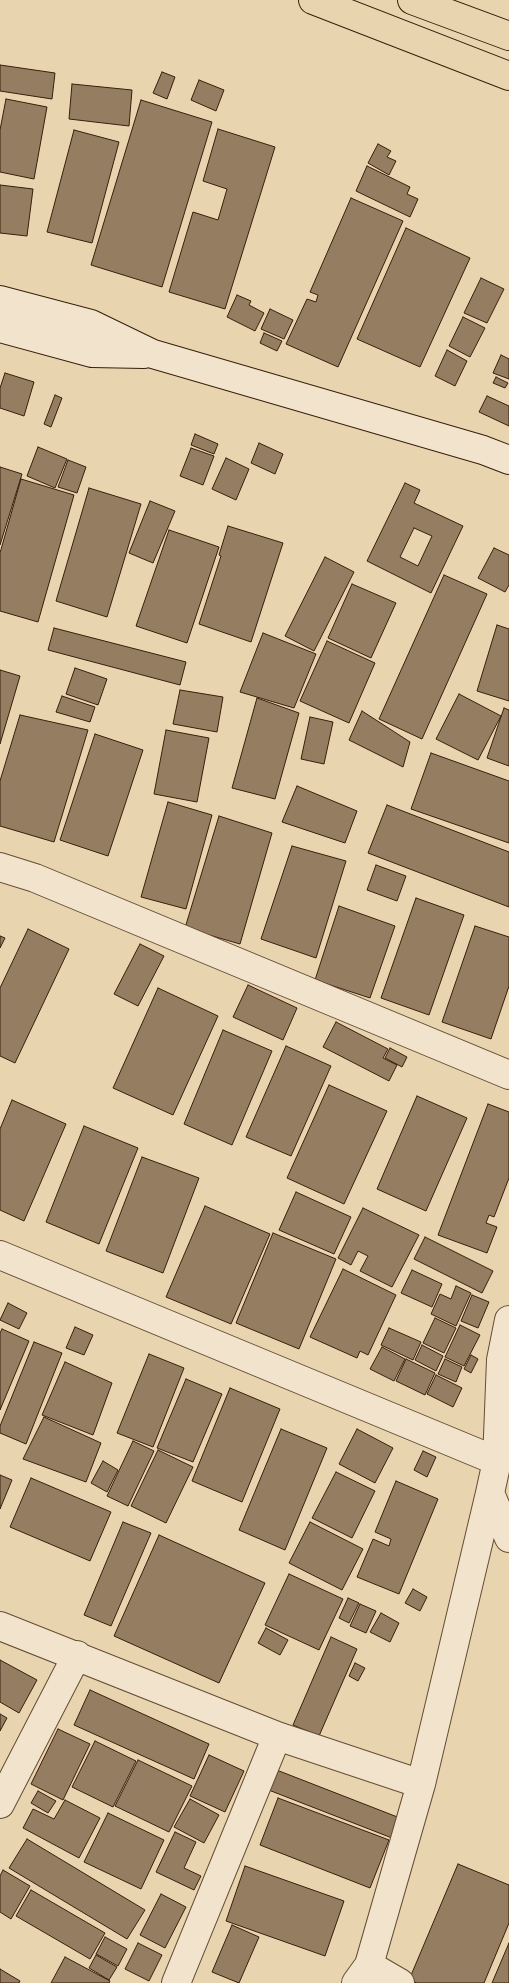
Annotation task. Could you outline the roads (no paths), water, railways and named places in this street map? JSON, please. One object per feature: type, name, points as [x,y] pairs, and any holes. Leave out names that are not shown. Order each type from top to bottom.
[{"type":"main road","points":[[313,0],[509,76]]},
{"type":"main road","points":[[412,0],[509,36]]},
{"type":"street","points":[[0,300],[91,324],[153,354],[483,450],[509,460]]},
{"type":"street","points":[[0,328],[92,353],[153,354]]},
{"type":"street","points":[[0,867],[35,878],[509,1075]]},
{"type":"street","points":[[0,1255],[497,1461]]},
{"type":"street","points":[[400,1983],[363,1974],[421,1784],[490,1493],[497,1461],[501,1360],[509,1320]]},
{"type":"street","points":[[490,1493],[509,1538]]},
{"type":"street","points":[[0,1626],[77,1655],[276,1736],[421,1784]]},
{"type":"street","points":[[0,1804],[77,1655]]},
{"type":"street","points":[[176,1983],[276,1736]]}]
